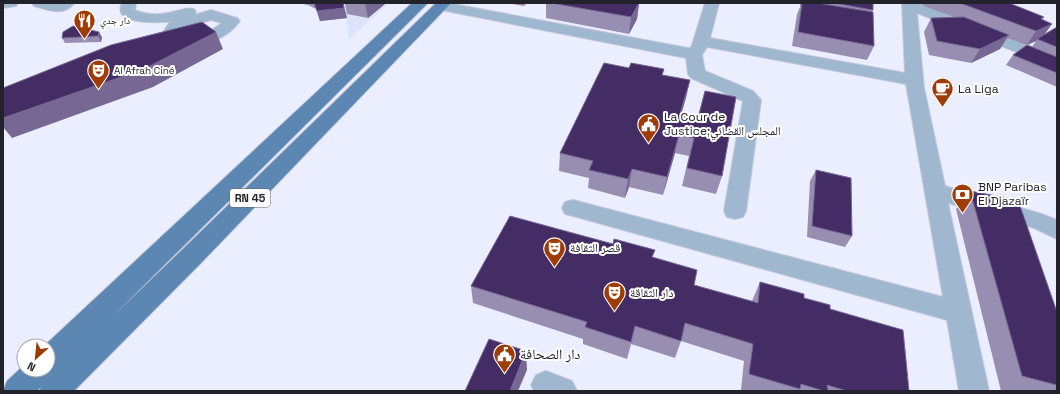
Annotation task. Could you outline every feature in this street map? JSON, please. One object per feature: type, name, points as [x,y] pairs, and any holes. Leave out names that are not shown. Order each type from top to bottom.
[{"type":"main road","name":"RN 45","points":[[56,354],[435,4]]},
{"type":"main road","name":"RN 45","points":[[54,391],[193,255],[435,4]]},
{"type":"main road","points":[[17,391],[31,378]]},
{"type":"street","points":[[3,4],[11,3]]},
{"type":"street","points":[[39,3],[56,8],[67,3]]},
{"type":"street","points":[[129,3],[127,6],[128,12],[134,16],[145,18],[158,19],[190,16],[211,15],[232,21],[225,31],[209,38],[164,47],[169,43],[167,38],[174,26],[190,16],[206,3]]},
{"type":"street","points":[[712,3],[697,47],[698,74],[747,95],[752,100],[735,211]]},
{"type":"street","points":[[435,4],[697,47],[914,80]]},
{"type":"street","points":[[974,391],[914,80],[909,4],[1057,63]]},
{"type":"street","points":[[936,191],[1042,222],[1057,230]]},
{"type":"street","points":[[573,208],[958,312]]},
{"type":"shaded area","points":[[340,3],[389,3],[349,39],[345,9]]},
{"type":"building","points":[[314,3],[343,3],[344,8],[317,11]]},
{"type":"building","points":[[551,3],[639,3],[631,17]]},
{"type":"building","points":[[802,3],[817,3],[873,12],[874,46],[798,32]]},
{"type":"building","points":[[833,3],[873,3],[873,10]]},
{"type":"building","points":[[960,3],[1009,3],[1044,17],[1041,19],[1052,24],[1036,31]]},
{"type":"building","points":[[964,17],[1009,35],[980,49],[937,41],[931,18]]},
{"type":"building","points":[[202,22],[216,32],[144,69],[3,118],[3,88],[111,45]]},
{"type":"building","points":[[73,26],[99,32],[98,36],[62,38],[63,32]]},
{"type":"building","points":[[1057,27],[1057,47],[1037,39]]},
{"type":"building","points":[[1027,45],[1057,57],[1057,73],[1013,55]]},
{"type":"building","name":"La Cour de Justice;المجلس القضائي","points":[[604,63],[629,68],[631,63],[664,69],[662,75],[690,80],[680,114],[698,118],[705,91],[736,97],[722,176],[687,168],[694,138],[679,135],[667,177],[632,169],[628,179],[589,170],[593,161],[560,153]]},
{"type":"building","points":[[816,170],[851,178],[852,236],[812,226]]},
{"type":"building","points":[[970,191],[1018,200],[1057,312],[1057,385],[1022,376]]},
{"type":"building","name":"دار الثقاقة","points":[[510,216],[613,244],[614,239],[655,250],[652,257],[697,270],[694,285],[758,303],[760,282],[804,294],[804,298],[830,305],[830,309],[903,330],[909,391],[847,391],[827,385],[828,391],[824,391],[801,384],[800,389],[749,374],[753,344],[685,323],[681,341],[635,326],[631,342],[585,327],[587,322],[471,286]]},
{"type":"building","points":[[489,339],[526,351],[510,391],[465,391]]},
{"type":"place","name":"دار جدي","points":[[84,40]]},
{"type":"place","name":"Al Afrah Ciné","points":[[99,90]]},
{"type":"place","name":"La Liga","points":[[943,108]]},
{"type":"place","name":"La Cour de Justice;المجلس القضائي","points":[[649,144]]},
{"type":"place","name":"BNP Paribas El Djazaïr","points":[[962,214]]},
{"type":"place","name":"قصر الثقافة","points":[[554,268]]},
{"type":"place","name":"دار الثقاقة","points":[[615,312]]},
{"type":"place","name":"دار الصحافة","points":[[504,374]]}]
